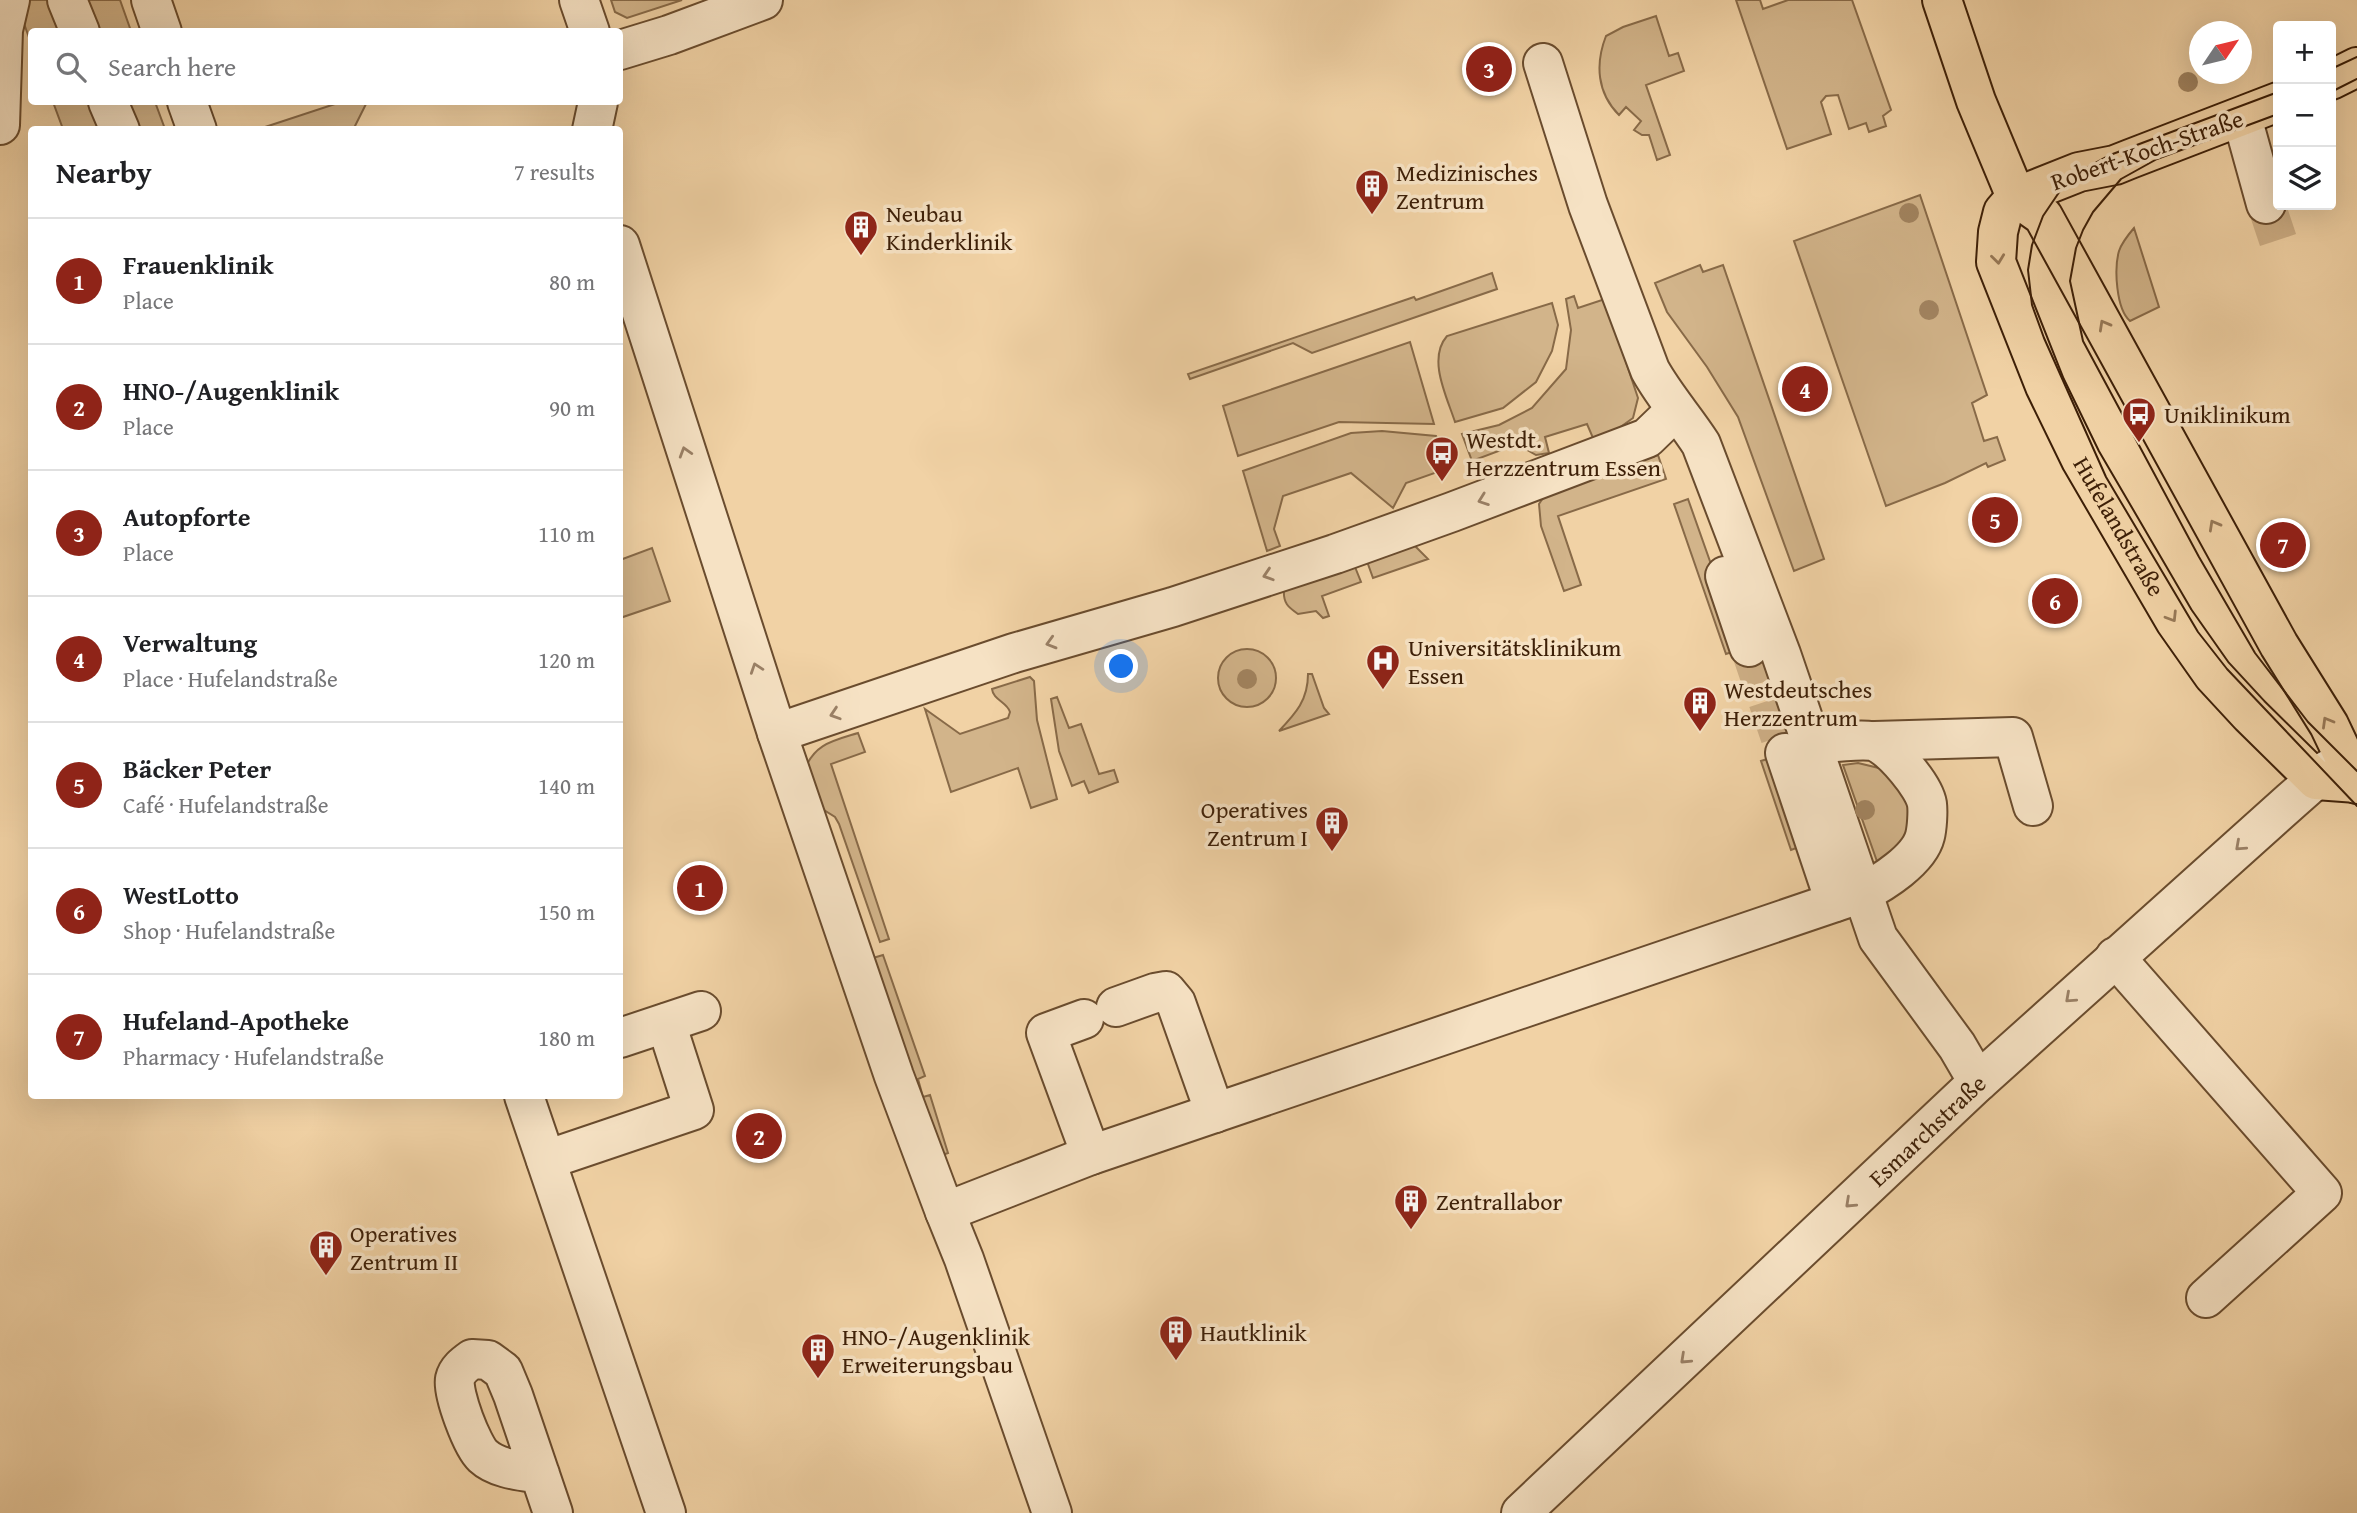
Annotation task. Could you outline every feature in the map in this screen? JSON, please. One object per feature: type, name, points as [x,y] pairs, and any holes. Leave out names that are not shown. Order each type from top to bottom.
[{"type":"main road","points":[[1942,0],[1976,102],[2016,197],[2043,216],[2279,645],[2329,725],[2344,777]]},
{"type":"main road","points":[[2336,78],[2357,67]]},
{"type":"main road","name":"Robert-Koch-Straße","points":[[2016,197],[2079,172],[2115,165],[2273,104]]},
{"type":"main road","name":"Hufelandstraße","points":[[2016,197],[2003,212],[1998,232],[1996,262],[2045,386],[2081,460],[2175,621],[2213,676],[2250,715],[2344,777]]},
{"type":"street","points":[[0,125],[3,30],[10,0]]},
{"type":"street","points":[[67,0],[78,28]]},
{"type":"street","points":[[151,0],[161,28]]},
{"type":"street","points":[[579,0],[589,28]]},
{"type":"street","points":[[623,49],[763,0]]},
{"type":"street","points":[[1543,63],[1588,205],[1650,370],[1663,394],[1701,444],[1781,654],[1798,749],[1848,898],[1965,1058],[1978,1082]]},
{"type":"street","points":[[109,105],[118,126]]},
{"type":"street","points":[[188,105],[196,126]]},
{"type":"street","points":[[593,126],[597,105]]},
{"type":"street","points":[[2239,118],[2245,128],[2266,204]]},
{"type":"street","points":[[623,253],[776,733],[894,1076],[964,1259],[1052,1513]]},
{"type":"street","points":[[1682,417],[1686,461],[1749,647]]},
{"type":"street","points":[[776,733],[1014,653],[1173,607],[1335,554],[1647,438],[1682,417]]},
{"type":"street","points":[[1798,749],[1827,742],[2013,737],[2034,806]]},
{"type":"street","points":[[945,1212],[1091,1155],[1848,898],[1884,882],[1909,860],[1925,838],[1927,802],[1906,766],[1875,741]]},
{"type":"street","name":"Esmarchstraße","points":[[1521,1513],[1978,1082],[2115,957],[2344,777]]},
{"type":"street","points":[[2115,957],[2322,1193],[2206,1298]]},
{"type":"street","points":[[1091,1155],[1046,1032],[1154,992],[1166,991],[1176,1003],[1215,1113]]},
{"type":"street","points":[[547,1160],[694,1110],[683,1017],[623,1037]]},
{"type":"street","points":[[525,1099],[666,1513]]},
{"type":"street","points":[[540,1474],[553,1513]]},
{"type":"shaded area","points":[[26,0],[51,0],[65,28],[28,28],[28,35],[18,7]]},
{"type":"shaded area","points":[[84,0],[120,0],[130,28],[97,28]]},
{"type":"shaded area","points":[[611,0],[682,0],[627,18],[615,12]]},
{"type":"shaded area","points":[[1736,0],[1760,0],[1763,9],[1788,0],[1852,0],[1891,110],[1883,116],[1886,126],[1869,132],[1866,123],[1849,129],[1838,95],[1826,96],[1821,102],[1831,134],[1787,149]]},
{"type":"shaded area","points":[[1656,16],[1669,56],[1678,53],[1684,71],[1646,85],[1670,155],[1657,160],[1649,135],[1642,135],[1634,130],[1641,121],[1626,107],[1619,115],[1606,97],[1599,68],[1606,36]]},
{"type":"shaded area","points":[[54,105],[94,105],[102,126],[62,126]]},
{"type":"shaded area","points":[[129,105],[156,105],[164,126],[138,126]]},
{"type":"shaded area","points":[[332,105],[366,105],[355,126],[268,126]]},
{"type":"shaded area","points":[[1920,195],[1987,395],[1972,403],[1984,441],[1997,437],[2005,460],[1988,467],[1986,463],[1945,483],[1886,506],[1794,241]]},
{"type":"shaded area","points":[[2134,228],[2159,307],[2130,321],[2119,298],[2117,258],[2125,239]]},
{"type":"shaded area","points":[[1700,265],[1703,272],[1723,265],[1824,559],[1794,571],[1738,417],[1707,367],[1667,312],[1655,283]]},
{"type":"shaded area","points":[[1492,273],[1497,289],[1312,353],[1293,343],[1190,379],[1188,374],[1414,297],[1416,300]]},
{"type":"shaded area","points":[[1574,296],[1578,308],[1605,299],[1638,398],[1633,418],[1619,428],[1593,438],[1587,424],[1545,437],[1549,453],[1536,455],[1517,444],[1472,461],[1462,434],[1499,425],[1532,408],[1566,369],[1571,330],[1566,299]]},
{"type":"shaded area","points":[[1552,303],[1558,325],[1552,351],[1536,382],[1503,408],[1455,422],[1440,378],[1439,356],[1441,345],[1447,336]]},
{"type":"shaded area","points":[[1410,342],[1434,424],[1339,422],[1238,456],[1223,406]]},
{"type":"shaded area","points":[[1382,431],[1436,436],[1449,468],[1406,483],[1393,508],[1351,473],[1283,496],[1274,529],[1280,546],[1267,551],[1243,471],[1351,433]]},
{"type":"shaded area","points":[[1658,455],[1666,479],[1558,516],[1581,585],[1564,591],[1541,526],[1539,504],[1547,492]]},
{"type":"shaded area","points":[[1688,499],[1741,649],[1726,654],[1674,504]]},
{"type":"shaded area","points":[[1412,543],[1428,559],[1373,578],[1364,553]]},
{"type":"shaded area","points":[[652,548],[670,601],[623,617],[623,559]]},
{"type":"shaded area","points":[[1353,562],[1361,582],[1322,596],[1329,616],[1323,618],[1316,611],[1298,614],[1287,604],[1284,590]]},
{"type":"shaded area","points":[[1241,649],[1253,649],[1268,657],[1276,672],[1276,684],[1268,699],[1253,707],[1241,707],[1226,699],[1218,684],[1218,672],[1226,657]]},
{"type":"shaded area","points":[[1308,674],[1312,674],[1324,708],[1329,714],[1279,731],[1300,706],[1306,691]]},
{"type":"shaded area","points":[[1030,677],[1034,681],[1037,720],[1057,799],[1031,808],[1018,768],[951,792],[925,709],[960,734],[1008,718],[1010,712],[992,689]]},
{"type":"shaded area","points":[[1057,697],[1069,728],[1081,724],[1099,774],[1114,770],[1118,782],[1089,793],[1084,781],[1072,786],[1059,751],[1051,699]]},
{"type":"shaded area","points":[[858,733],[865,752],[831,764],[889,939],[880,942],[839,824],[835,817],[816,805],[804,771],[819,749],[832,741]]},
{"type":"shaded area","points":[[1777,756],[1799,847],[1791,850],[1761,761]]},
{"type":"shaded area","points":[[1858,763],[1887,770],[1906,792],[1914,822],[1907,843],[1879,867],[1843,765]]},
{"type":"shaded area","points":[[883,955],[925,1076],[918,1079],[923,1097],[930,1095],[948,1153],[942,1155],[873,958]]},
{"type":"tunnel","points":[[2266,204],[2281,249]]},
{"type":"tunnel","points":[[1749,647],[1785,753]]},
{"type":"tram line","points":[[2336,67],[2357,57]]},
{"type":"tram line","points":[[2336,90],[2357,79]]},
{"type":"tram line","points":[[2273,94],[2110,155],[2079,172],[2064,185],[2043,216],[2032,245],[2028,270],[2032,305],[2106,477],[2198,632],[2227,669],[2357,806]]},
{"type":"tram line","points":[[2273,116],[2157,159],[2121,179],[2093,212],[2083,230],[2076,248],[2070,281],[2083,341],[2199,557],[2255,653],[2308,722],[2357,771]]},
{"type":"place","name":"Autopforte","points":[[1489,69]]},
{"type":"place","name":"Medizinisches Zentrum","points":[[1372,216]]},
{"type":"place","name":"Neubau Kinderklinik","points":[[861,257]]},
{"type":"place","name":"Verwaltung","points":[[1805,389]]},
{"type":"place","name":"Uniklinikum","points":[[2139,444]]},
{"type":"place","name":"Westdt. Herzzentrum Essen","points":[[1442,483]]},
{"type":"place","name":"Bäcker Peter","points":[[1995,520]]},
{"type":"place","name":"Hufeland-Apotheke","points":[[2283,545]]},
{"type":"place","name":"WestLotto","points":[[2055,601]]},
{"type":"place","name":"Universitätsklinikum Essen","points":[[1383,691]]},
{"type":"place","name":"Westdeutsches Herzzentrum","points":[[1700,733]]},
{"type":"place","name":"Operatives Zentrum I","points":[[1332,853]]},
{"type":"place","name":"Frauenklinik","points":[[700,888]]},
{"type":"place","name":"HNO-/Augenklinik","points":[[759,1136]]},
{"type":"place","name":"Zentrallabor","points":[[1411,1231]]},
{"type":"place","name":"Operatives Zentrum II","points":[[326,1277]]},
{"type":"place","name":"Hautklinik","points":[[1176,1362]]},
{"type":"place","name":"HNO-/Augenklinik Erweiterungsbau","points":[[818,1380]]}]
